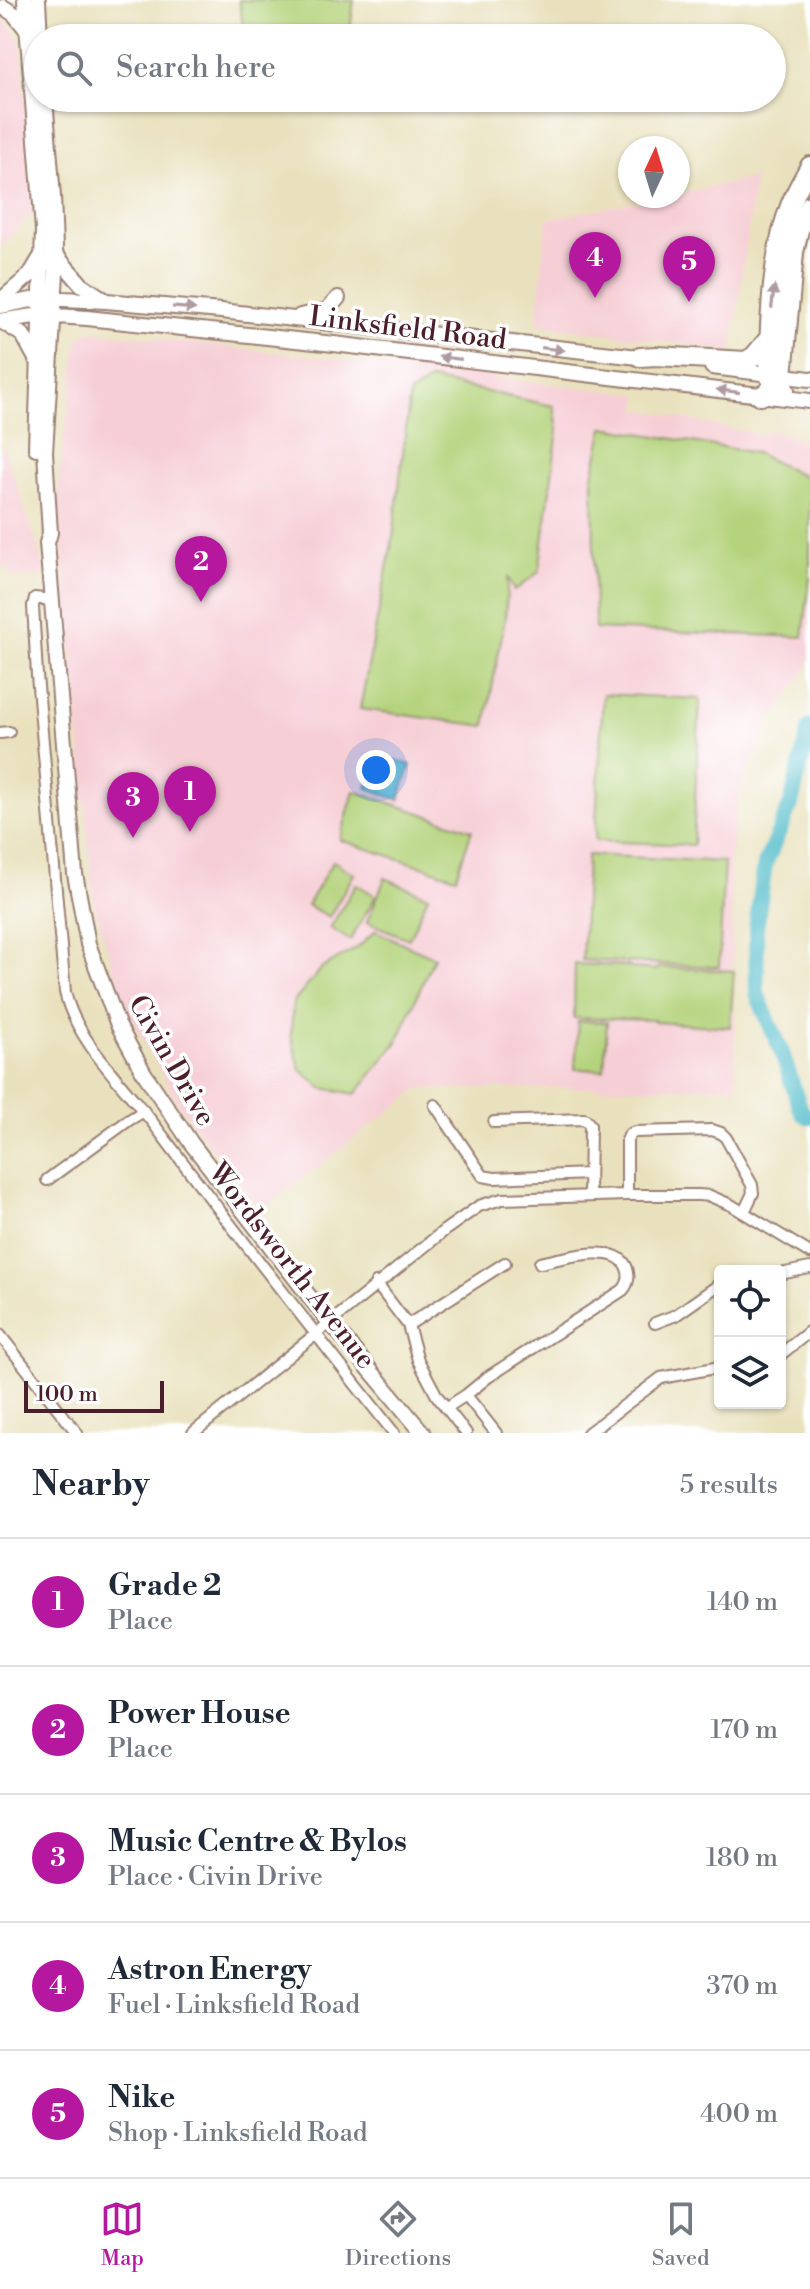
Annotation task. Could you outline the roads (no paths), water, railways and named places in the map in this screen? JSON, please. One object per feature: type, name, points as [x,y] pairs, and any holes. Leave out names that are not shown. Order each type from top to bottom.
[{"type":"highway","points":[[775,384],[769,338],[779,252],[796,192],[810,166]]},
{"type":"highway","points":[[775,384],[794,252],[810,205]]},
{"type":"highway","points":[[640,357],[746,361],[761,350],[769,338]]},
{"type":"main road","points":[[31,2],[33,24]]},
{"type":"main road","points":[[1,7],[14,14],[24,25]]},
{"type":"main road","points":[[37,112],[42,215],[49,254],[81,284],[106,301]]},
{"type":"main road","points":[[0,303],[49,254],[45,112]]},
{"type":"main road","name":"Civin Drive","points":[[49,254],[48,315],[52,345],[45,452],[50,533],[47,543],[75,874],[88,944],[118,1025],[144,1073],[191,1143],[329,1321],[423,1433]]},
{"type":"main road","name":"Linksfield Road","points":[[0,303],[48,298],[106,301],[640,357],[775,384],[810,401]]},
{"type":"main road","points":[[288,319],[327,310],[338,298]]},
{"type":"main road","name":"Civin Drive","points":[[47,543],[43,535],[36,463],[39,367],[48,315]]},
{"type":"main road","name":"Linksfield Road","points":[[0,321],[48,315],[775,384],[810,379]]},
{"type":"main road","points":[[52,345],[67,327],[87,318]]},
{"type":"main road","points":[[0,321],[23,335],[32,347],[39,367]]},
{"type":"main road","points":[[775,384],[810,392]]},
{"type":"street","points":[[1,7],[31,2]]},
{"type":"street","name":"Wordsworth Avenue","points":[[51,600],[35,598],[33,606],[65,992],[72,1013],[89,1042],[394,1433]]},
{"type":"street","points":[[435,1105],[483,1176],[589,1174]]},
{"type":"street","points":[[47,1180],[144,1111]]},
{"type":"street","points":[[494,1122],[585,1119],[590,1125],[589,1196]]},
{"type":"street","points":[[627,1195],[627,1140],[630,1134],[712,1130],[726,1138],[752,1185],[753,1193],[744,1212]]},
{"type":"street","points":[[193,1433],[463,1216],[479,1206],[502,1199],[710,1196],[744,1212],[810,1253]]},
{"type":"street","points":[[446,1408],[488,1377],[623,1290],[628,1281],[625,1263],[616,1255],[597,1253],[540,1263]]},
{"type":"street","points":[[408,1325],[505,1263]]},
{"type":"street","points":[[786,1273],[810,1268]]},
{"type":"street","points":[[376,1283],[408,1325],[422,1368],[437,1396],[466,1433]]},
{"type":"street","points":[[655,1323],[676,1315],[714,1288]]},
{"type":"street","points":[[786,1350],[810,1331]]},
{"type":"street","points":[[0,1335],[77,1433]]},
{"type":"street","points":[[588,1433],[661,1378],[714,1368]]},
{"type":"street","points":[[466,1395],[496,1433]]},
{"type":"water","points":[[379,754],[411,765],[399,800],[367,788]]},
{"type":"waterway","points":[[810,727],[791,804],[765,864],[756,929],[757,994],[781,1050],[802,1113],[810,1117]]},
{"type":"place","name":"Astron Energy","points":[[595,298]]},
{"type":"place","name":"Nike","points":[[689,302]]},
{"type":"place","name":"Power House","points":[[201,602]]},
{"type":"place","name":"Grade 2","points":[[190,832]]},
{"type":"place","name":"Music Centre & Bylos","points":[[133,838]]}]
